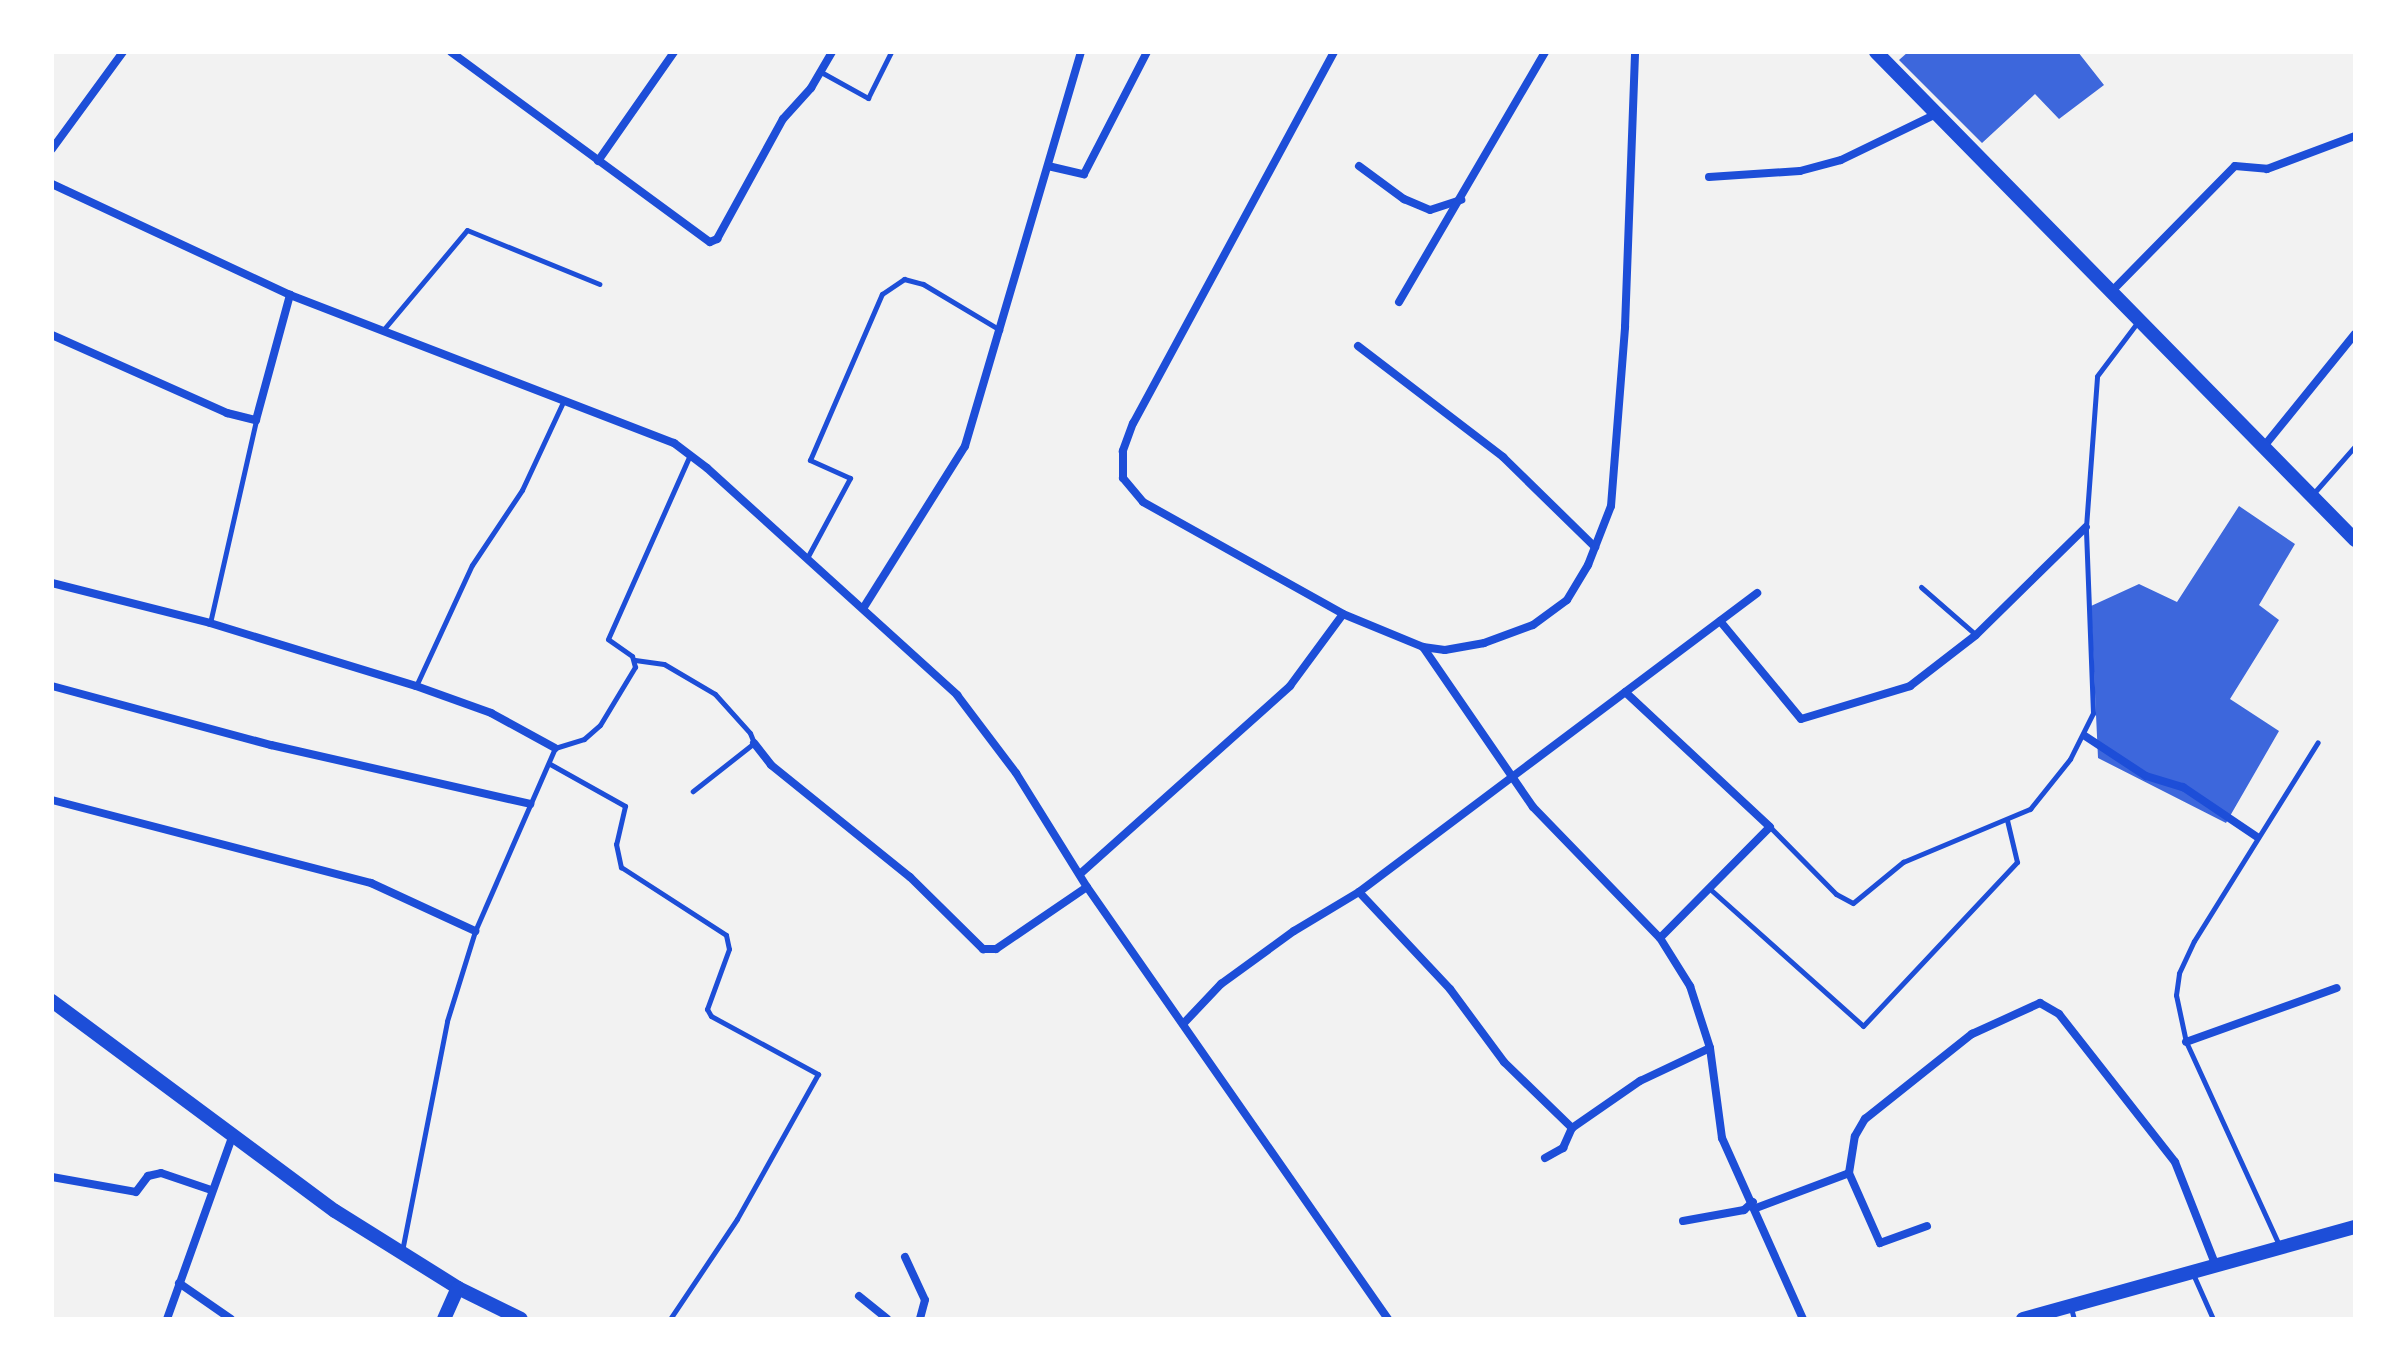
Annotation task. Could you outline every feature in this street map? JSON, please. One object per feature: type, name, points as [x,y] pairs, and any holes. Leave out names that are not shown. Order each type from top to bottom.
[{"type":"street","points":[[52,149],[123,52]]},
{"type":"street","points":[[451,52],[710,242],[717,239],[783,119],[821,72],[832,52]]},
{"type":"street","points":[[598,161],[674,52]]},
{"type":"street","points":[[864,607],[965,446],[1081,52]]},
{"type":"street","points":[[1048,166],[1084,174],[1147,52]]},
{"type":"street","points":[[1334,52],[1133,423],[1123,451],[1123,478],[1143,502],[1343,614],[1423,647],[1461,649],[1533,625],[1567,600],[1595,547],[1611,506],[1618,436],[1635,52]]},
{"type":"street","points":[[1399,302],[1462,200],[1545,52]]},
{"type":"street","points":[[1876,52],[2355,540]]},
{"type":"street","points":[[1709,177],[1784,173],[1841,160],[1936,114]]},
{"type":"street","points":[[2112,291],[2235,166],[2267,169],[2355,136]]},
{"type":"street","points":[[1359,166],[1404,199],[1430,210],[1462,200]]},
{"type":"street","points":[[52,184],[290,295],[565,399],[674,443],[690,455],[864,607],[957,695],[1016,773],[1087,887],[1388,1319]]},
{"type":"street","points":[[52,335],[227,413],[256,420],[290,295]]},
{"type":"street","points":[[2265,445],[2354,338]]},
{"type":"street","points":[[1358,346],[1503,457],[1595,547]]},
{"type":"street","points":[[1720,621],[1801,719],[1910,686],[1976,635],[2086,527]]},
{"type":"street","points":[[52,583],[210,623],[416,686],[491,713],[555,748]]},
{"type":"street","points":[[1184,1023],[1233,975],[1359,892],[1757,593]]},
{"type":"street","points":[[1080,874],[1290,686],[1343,614]]},
{"type":"street","points":[[1423,647],[1514,775],[1533,807],[1660,938],[1690,986],[1710,1048],[1722,1138],[1803,1319]]},
{"type":"street","points":[[52,686],[271,745],[530,804]]},
{"type":"street","points":[[1625,692],[1770,827],[1660,938]]},
{"type":"street","points":[[2085,736],[2146,776],[2183,787],[2257,837]]},
{"type":"street","points":[[754,743],[771,765],[910,877],[983,949],[996,949],[1087,887]]},
{"type":"street","points":[[52,800],[371,883],[475,931]]},
{"type":"street","points":[[1359,892],[1450,989],[1504,1062],[1572,1128]]},
{"type":"street","points":[[2186,1042],[2337,988]]},
{"type":"street","points":[[52,1001],[233,1135],[402,1253],[458,1288],[521,1319]]},
{"type":"street","points":[[1927,1226],[1880,1243],[1849,1173],[1855,1136],[1865,1119],[1972,1034],[2040,1003],[2059,1014],[2175,1162],[2217,1266]]},
{"type":"street","points":[[1545,1158],[1563,1148],[1572,1128],[1657,1071],[1710,1048]]},
{"type":"street","points":[[167,1319],[233,1135]]},
{"type":"street","points":[[52,1177],[136,1192],[148,1176],[161,1173],[211,1190]]},
{"type":"street","points":[[1683,1221],[1744,1210],[1849,1173]]},
{"type":"street","points":[[2023,1319],[2072,1313],[2193,1273],[2355,1227]]},
{"type":"street","points":[[905,1257],[925,1300],[920,1319]]},
{"type":"street","points":[[179,1283],[231,1319]]},
{"type":"street","points":[[444,1319],[458,1288]]},
{"type":"street","points":[[859,1296],[887,1319]]},
{"type":"lane","points":[[821,72],[868,98],[891,52]]},
{"type":"lane","points":[[384,329],[467,230],[599,284]]},
{"type":"lane","points":[[807,558],[850,478],[810,460],[882,294],[904,279],[923,284],[1001,330]]},
{"type":"lane","points":[[1770,827],[1836,894],[1853,903],[1903,862],[2007,820],[2039,800],[2085,736],[2093,713],[2086,527],[2097,376],[2138,322]]},
{"type":"lane","points":[[416,686],[472,565],[522,490],[565,399]]},
{"type":"lane","points":[[210,623],[256,420]]},
{"type":"lane","points":[[2312,495],[2355,446]]},
{"type":"lane","points":[[690,455],[608,639],[635,660],[664,664],[715,694],[746,724],[754,743],[693,791]]},
{"type":"lane","points":[[1921,587],[1976,635]]},
{"type":"lane","points":[[402,1253],[447,1021],[475,931],[555,748],[584,739],[600,725],[635,660]]},
{"type":"lane","points":[[2280,1248],[2186,1042],[2176,995],[2179,973],[2257,837],[2318,742]]},
{"type":"lane","points":[[550,764],[625,806],[616,844],[621,867],[726,935],[729,949],[707,1009],[711,1016],[818,1074],[737,1219],[670,1319]]},
{"type":"lane","points":[[1709,888],[1863,1026],[2017,862],[2007,820]]},
{"type":"lane","points":[[2193,1273],[2213,1319]]},
{"type":"building","points":[[1908,52],[2078,52],[2104,85],[2059,119],[2035,94],[1982,143],[1899,60]]},
{"type":"building","points":[[2239,506],[2295,544],[2259,605],[2279,620],[2230,699],[2279,731],[2226,823],[2098,758],[2091,606],[2139,584],[2177,602]]}]
